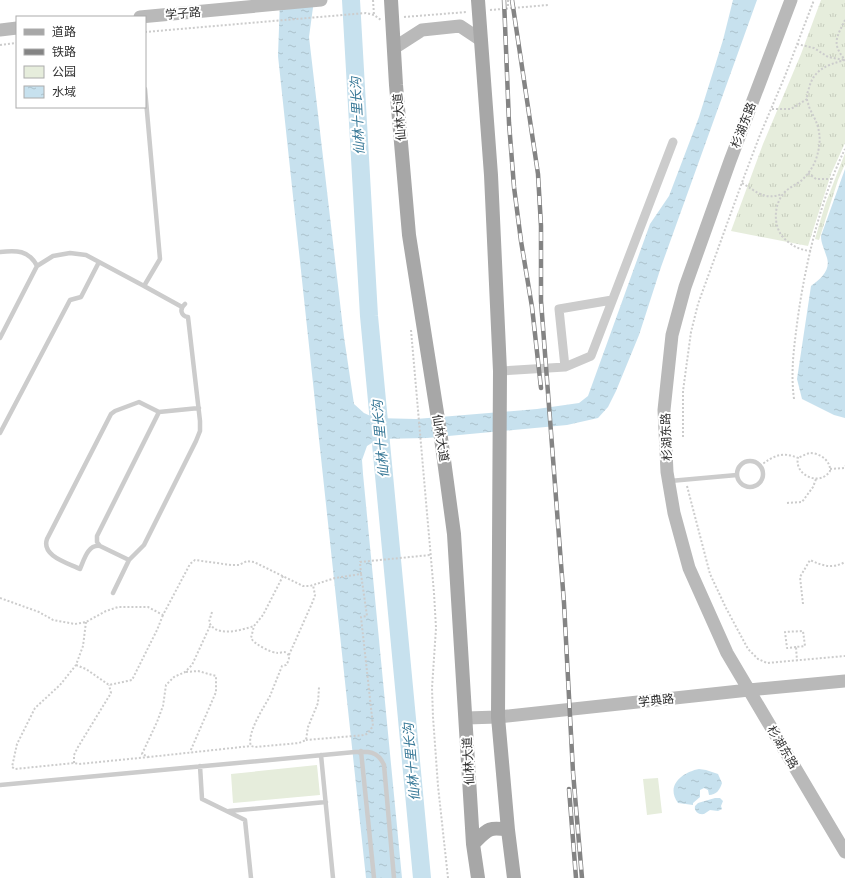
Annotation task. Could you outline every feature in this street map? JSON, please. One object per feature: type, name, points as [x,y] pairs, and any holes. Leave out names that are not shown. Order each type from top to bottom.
[{"type":"main road","name":"仙林大道","points":[[391,0],[385,21],[394,48],[410,235],[454,534],[473,844],[478,878]]},
{"type":"main road","points":[[479,5],[490,175],[500,371],[498,718],[514,878]]},
{"type":"main road","points":[[473,844],[488,830],[495,828],[508,830]]},
{"type":"street","name":"学子路","points":[[146,16],[321,0]]},
{"type":"street","name":"杉湖东路","points":[[791,0],[685,287],[672,335],[664,410],[667,472],[674,513],[689,568],[727,653],[845,852]]},
{"type":"street","points":[[394,48],[422,30],[460,26],[481,40]]},
{"type":"street","points":[[0,30],[16,28]]},
{"type":"street","points":[[500,371],[565,367],[591,356],[673,142]]},
{"type":"street","points":[[565,367],[559,309],[612,300]]},
{"type":"street","name":"学典路","points":[[466,718],[498,718],[749,690],[845,681]]},
{"type":"lane","points":[[144,286],[160,258],[146,100]]},
{"type":"lane","points":[[0,252],[14,250],[24,252],[32,258],[37,266]]},
{"type":"lane","points":[[0,338],[37,266],[53,256],[70,253],[86,255],[184,306],[182,312],[183,315],[188,317],[200,426],[196,442],[144,544],[130,560],[113,593]]},
{"type":"lane","points":[[0,433],[70,300],[81,297],[99,262]]},
{"type":"lane","points":[[130,560],[100,546],[94,546],[90,548],[80,569],[52,555],[46,546],[47,539],[110,414],[115,410],[139,402],[159,412],[199,408]]},
{"type":"lane","points":[[100,546],[97,542],[97,536],[159,412]]},
{"type":"lane","points":[[752,461],[760,466],[762,474],[761,479],[756,485],[747,486],[740,481],[737,475],[738,469],[744,462],[752,461]]},
{"type":"lane","points":[[668,481],[737,475]]},
{"type":"lane","points":[[362,751],[374,878]]},
{"type":"lane","points":[[0,785],[367,751],[380,756],[384,764],[394,878]]},
{"type":"lane","points":[[321,755],[333,878]]},
{"type":"lane","points":[[200,766],[202,799],[245,820],[251,878]]},
{"type":"lane","points":[[227,811],[326,802]]},
{"type":"path","points":[[374,0],[374,15]]},
{"type":"path","points":[[508,0],[508,8]]},
{"type":"path","points":[[683,436],[683,391],[691,332],[698,304],[760,135],[772,109],[814,0]]},
{"type":"path","points":[[146,32],[366,13],[374,15],[385,21],[479,5],[508,8],[548,5]]},
{"type":"path","points":[[845,20],[837,35],[836,44],[838,52],[845,60]]},
{"type":"path","points":[[0,45],[16,43]]},
{"type":"path","points":[[797,44],[814,48],[828,57],[845,60]]},
{"type":"path","points":[[811,251],[801,250],[785,240],[780,233],[776,221],[776,212],[783,194],[803,179],[814,165],[820,141],[818,127],[808,105],[807,99],[810,85],[815,74],[827,66],[845,60]]},
{"type":"path","points":[[772,109],[791,109],[807,99]]},
{"type":"path","points":[[794,399],[792,385],[792,362],[798,311],[822,207],[845,149]]},
{"type":"path","points":[[808,173],[816,178],[833,179]]},
{"type":"path","points":[[742,183],[754,190],[757,194],[783,194]]},
{"type":"path","points":[[411,330],[436,628],[432,688],[433,717],[438,786],[448,878]]},
{"type":"path","points":[[760,466],[769,459],[779,455],[789,454],[798,458],[810,453],[818,454],[827,461],[830,469],[829,473],[826,476],[816,479],[810,477],[800,470],[798,458]]},
{"type":"path","points":[[830,469],[844,468],[845,466]]},
{"type":"path","points":[[787,503],[802,502],[813,487],[816,479]]},
{"type":"path","points":[[687,486],[710,574],[748,649],[758,659],[767,663],[845,656]]},
{"type":"path","points":[[86,622],[83,646],[76,665],[60,685],[35,708],[17,744],[12,767],[15,769],[74,763],[80,764],[251,746],[255,747],[299,743],[306,740],[365,735],[373,726],[361,617],[367,616],[360,562],[430,555]]},
{"type":"path","points":[[109,685],[132,680],[157,630],[162,615],[190,564],[195,560],[231,565],[239,565],[247,561],[254,562],[303,586],[361,574]]},
{"type":"path","points":[[803,604],[800,576],[810,560],[826,567],[838,566],[845,562]]},
{"type":"path","points":[[283,576],[263,615],[254,626],[251,638],[253,642],[277,653],[282,652],[289,655]]},
{"type":"path","points":[[251,746],[250,740],[256,723],[270,696],[282,666],[286,665],[289,660],[289,655],[313,601],[315,594],[313,585]]},
{"type":"path","points":[[0,598],[39,612],[53,620],[64,623],[76,624],[86,622],[106,611],[118,607],[148,607],[162,615]]},
{"type":"path","points":[[185,672],[192,665],[210,626],[209,622],[212,612]]},
{"type":"path","points":[[210,626],[231,632],[245,630],[254,626]]},
{"type":"path","points":[[803,630],[805,646],[796,647],[787,648],[785,632],[803,630]]},
{"type":"path","points":[[796,647],[797,661]]},
{"type":"path","points":[[74,763],[74,755],[83,737],[111,693],[109,685],[86,669],[76,665]]},
{"type":"path","points":[[149,757],[142,754],[161,712],[166,685],[174,676],[185,672],[198,671],[216,676],[216,692],[189,752]]},
{"type":"path","points":[[306,740],[308,727],[318,703],[319,686]]},
{"type":"green space","points":[[821,0],[845,0],[845,143],[831,174],[808,246],[731,231],[763,144],[801,54]]},
{"type":"green space","points":[[845,153],[845,164],[838,180],[819,240],[815,239],[825,205]]},
{"type":"green space","points":[[317,765],[320,795],[233,803],[231,774]]},
{"type":"green space","points":[[658,778],[662,813],[647,815],[643,779]]},
{"type":"water","points":[[280,0],[314,0],[309,37],[344,337],[354,404],[364,413],[375,418],[416,419],[537,409],[579,403],[588,396],[650,224],[669,196],[699,117],[723,40],[733,0],[757,0],[661,267],[639,335],[608,407],[598,418],[567,425],[427,438],[378,439],[367,446],[362,460],[363,474],[402,878],[366,878],[278,56]]},
{"type":"water","points":[[845,169],[845,418],[834,415],[802,399],[797,379],[811,286],[825,273],[828,265],[821,236]]},
{"type":"water","points":[[699,769],[718,774],[722,783],[719,790],[714,794],[709,795],[708,790],[704,788],[700,790],[700,797],[693,803],[693,805],[678,803],[674,791],[678,780],[687,773]]},
{"type":"water","points":[[720,798],[723,801],[721,806],[722,809],[718,811],[710,810],[704,814],[700,814],[696,811],[695,806],[698,803]]},
{"type":"waterway","name":"仙林十里长沟","points":[[351,0],[369,316],[422,878]]},
{"type":"railway","points":[[504,0],[509,123],[514,187],[532,307],[541,388]]},
{"type":"railway","points":[[512,0],[538,174],[541,226],[541,301],[564,603],[573,772],[582,878]]},
{"type":"railway","points":[[569,789],[576,878]]}]
